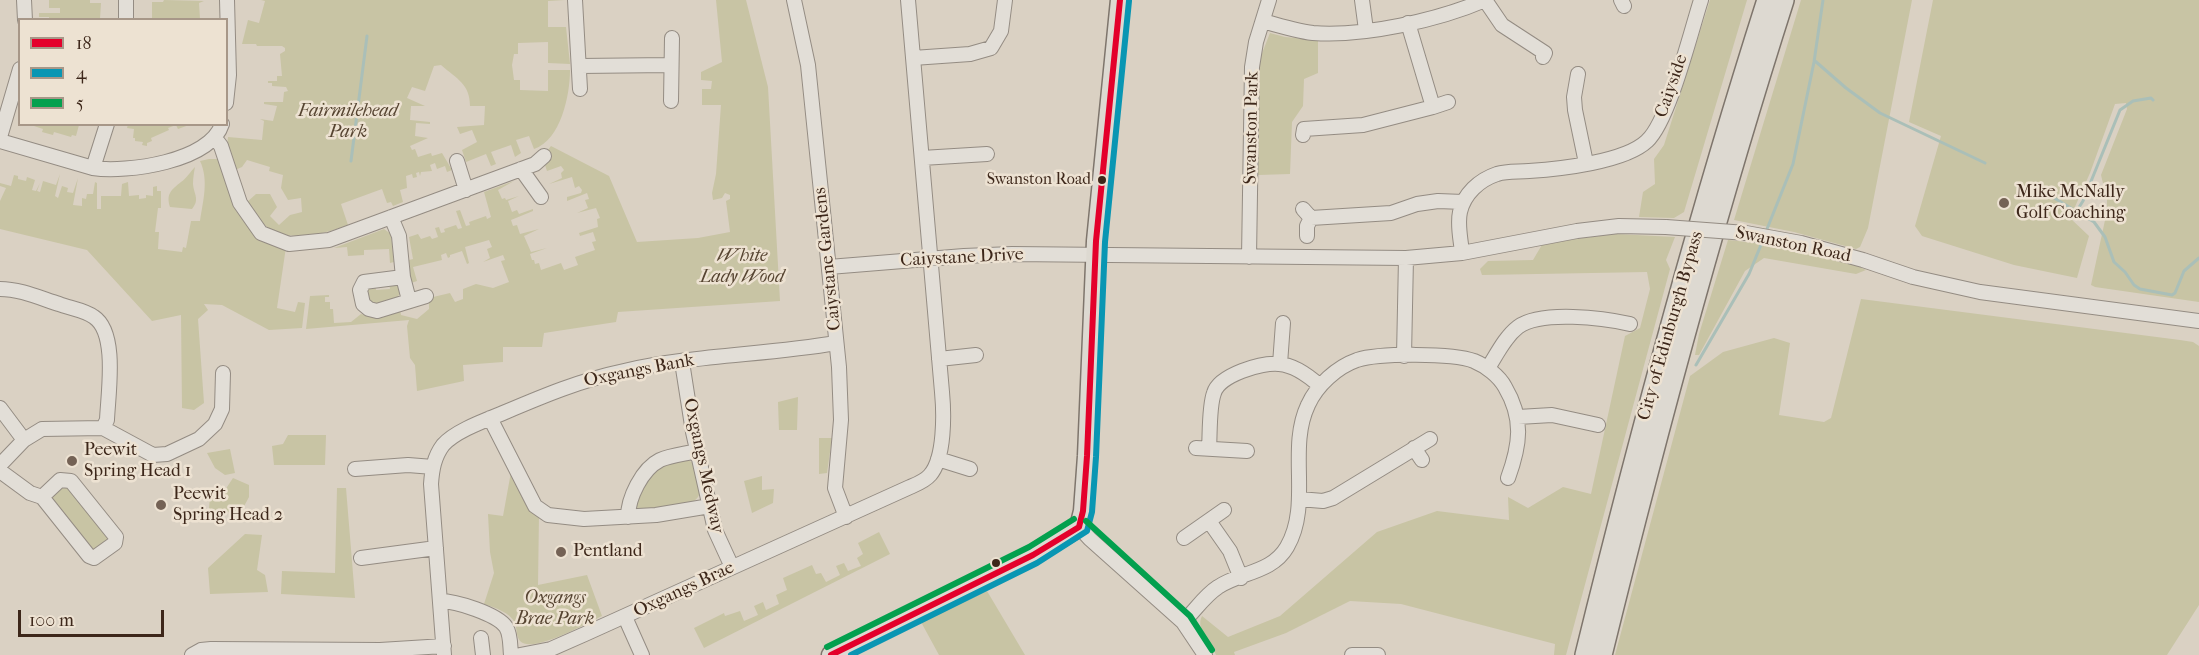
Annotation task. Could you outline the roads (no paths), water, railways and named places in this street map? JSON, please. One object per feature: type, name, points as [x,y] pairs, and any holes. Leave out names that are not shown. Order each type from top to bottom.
[{"type":"highway","name":"City of Edinburgh Bypass","points":[[1586,655],[1620,515],[1673,320],[1715,170],[1768,0]]},
{"type":"highway","name":"City of Edinburgh Bypass","points":[[1601,655],[1702,269],[1783,0]]},
{"type":"main road","points":[[831,655],[1033,555],[1079,527],[1083,511],[1087,447],[1095,255],[1120,0]]},
{"type":"street","points":[[24,0],[25,18]]},
{"type":"street","points":[[126,0],[126,18]]},
{"type":"street","points":[[227,0],[227,18]]},
{"type":"street","points":[[575,0],[580,89]]},
{"type":"street","name":"Caiystane Gardens","points":[[794,0],[807,55],[836,343],[841,414],[834,485],[846,517]]},
{"type":"street","points":[[908,0],[932,259],[943,415],[938,459],[970,469]]},
{"type":"street","points":[[913,58],[970,54],[991,48],[1001,31],[1005,0]]},
{"type":"street","name":"Swanston Park","points":[[1249,257],[1252,67],[1256,42],[1269,0]]},
{"type":"street","points":[[1362,0],[1366,30]]},
{"type":"street","points":[[1263,21],[1293,30],[1339,33],[1408,23],[1457,5],[1485,0],[1502,25],[1545,53],[1543,57]]},
{"type":"street","name":"Caiyside","points":[[1463,202],[1472,189],[1497,174],[1586,163],[1634,151],[1648,140],[1658,128],[1666,110],[1701,0]]},
{"type":"street","points":[[1408,23],[1433,107]]},
{"type":"street","points":[[228,38],[228,84]]},
{"type":"street","points":[[671,100],[672,38]]},
{"type":"street","points":[[580,66],[670,65]]},
{"type":"street","points":[[1578,74],[1574,97],[1575,110],[1586,163]]},
{"type":"street","points":[[18,76],[0,139],[93,168],[118,170],[152,166],[188,153],[215,138],[221,126]]},
{"type":"street","points":[[1303,135],[1304,129],[1363,125],[1448,102]]},
{"type":"street","points":[[93,168],[105,126]]},
{"type":"street","points":[[215,138],[221,146],[240,202],[261,233],[289,244],[329,240],[521,170],[535,164],[544,156]]},
{"type":"street","points":[[922,159],[987,154]]},
{"type":"street","points":[[457,161],[466,190]]},
{"type":"street","points":[[521,170],[541,197]]},
{"type":"street","points":[[1307,236],[1307,213],[1391,213],[1417,204],[1438,201],[1463,202],[1459,214],[1462,253]]},
{"type":"street","points":[[391,217],[401,244],[403,277],[410,300]]},
{"type":"street","name":"Swanston Road","points":[[1095,255],[1406,258],[1462,253],[1577,231],[1619,226],[1666,226],[1746,233],[1801,243],[1913,277],[1980,292],[2199,321]]},
{"type":"street","name":"Caiystane Drive","points":[[829,267],[974,255],[1095,255]]},
{"type":"street","points":[[1404,356],[1406,258]]},
{"type":"street","points":[[403,277],[367,280],[361,288],[361,301],[366,308],[376,311],[426,296]]},
{"type":"street","points":[[0,290],[27,294],[94,316],[103,326],[110,353],[107,420],[103,428]]},
{"type":"street","points":[[1488,368],[1510,334],[1521,325],[1533,320],[1600,318],[1621,326]]},
{"type":"street","points":[[1280,364],[1283,323]]},
{"type":"street","name":"Oxgangs Bank","points":[[444,651],[431,484],[433,467],[440,451],[452,437],[490,418],[566,386],[623,371],[836,343]]},
{"type":"street","points":[[939,359],[976,355]]},
{"type":"street","points":[[1183,622],[1207,595],[1220,585],[1263,569],[1287,548],[1296,526],[1301,427],[1308,405],[1320,386],[1338,370],[1357,360],[1382,356],[1455,357],[1473,361],[1488,368],[1502,381],[1513,400],[1518,417],[1521,457],[1508,478]]},
{"type":"street","name":"Oxgangs Medway","points":[[682,362],[697,451],[717,538],[732,567]]},
{"type":"street","points":[[1247,451],[1203,449],[1214,393],[1220,382],[1230,375],[1280,364],[1294,368],[1320,386]]},
{"type":"street","points":[[0,465],[24,440],[42,429],[103,428],[153,455],[167,454],[199,439],[215,424],[222,409],[223,373]]},
{"type":"street","points":[[0,408],[24,440]]},
{"type":"street","points":[[1518,417],[1552,415],[1590,428]]},
{"type":"street","points":[[490,418],[535,506],[548,515],[584,519],[628,517],[710,506]]},
{"type":"street","points":[[1299,500],[1323,501],[1333,498],[1430,439]]},
{"type":"street","points":[[1414,448],[1422,460]]},
{"type":"street","points":[[628,517],[632,497],[651,466],[668,457],[697,451]]},
{"type":"street","name":"Oxgangs Brae","points":[[520,655],[551,649],[846,517],[922,481],[933,472],[938,459]]},
{"type":"street","points":[[355,469],[408,465],[433,467]]},
{"type":"street","points":[[0,471],[30,493],[42,497],[89,556],[94,558],[115,543],[114,533],[71,482],[60,480],[42,497]]},
{"type":"street","points":[[1184,538],[1224,510]]},
{"type":"street","points":[[1209,521],[1230,551],[1241,578]]},
{"type":"street","points":[[1079,527],[1097,546],[1183,622],[1205,655]]},
{"type":"street","points":[[361,558],[436,548]]},
{"type":"street","points":[[440,602],[462,605],[501,621],[509,633],[511,655]]},
{"type":"street","points":[[625,617],[642,655]]},
{"type":"street","points":[[481,638],[483,655]]},
{"type":"street","points":[[192,655],[201,650],[211,649],[318,652],[444,651]]},
{"type":"street","points":[[1352,655],[1378,655]]},
{"type":"waterway","points":[[1765,234],[1793,164],[1814,62],[1823,0]]},
{"type":"waterway","points":[[351,161],[367,36]]},
{"type":"waterway","points":[[1815,61],[1880,113],[1985,163]]},
{"type":"waterway","points":[[2076,212],[2083,201],[2120,110],[2133,101],[2151,98],[2153,100]]},
{"type":"waterway","points":[[2041,190],[2094,222],[2105,237],[2114,262],[2140,289],[2172,295],[2184,271],[2199,258]]},
{"type":"waterway","points":[[1696,365],[1749,274],[1763,240]]},
{"type":"place","name":"Swanston Road","points":[[1102,180]]},
{"type":"place","name":"Mike McNally Golf Coaching","points":[[2004,203]]},
{"type":"place","name":"Peewit Spring Head 1","points":[[72,461]]},
{"type":"place","name":"Peewit Spring Head 2","points":[[161,505]]},
{"type":"place","name":"Pentland","points":[[561,552]]},
{"type":"park label","name":"Fairmilehead Park","points":[[348,122]]},
{"type":"park label","name":"White Lady Wood","points":[[742,267]]},
{"type":"park label","name":"Oxgangs Brae Park","points":[[555,609]]}]
